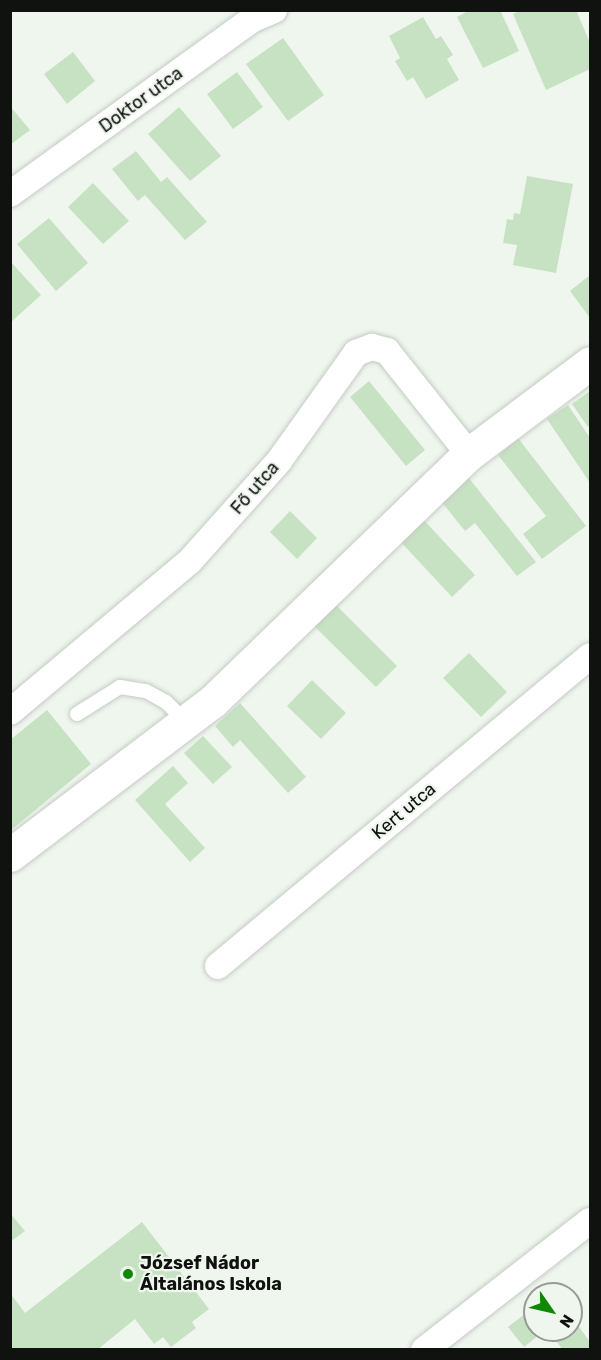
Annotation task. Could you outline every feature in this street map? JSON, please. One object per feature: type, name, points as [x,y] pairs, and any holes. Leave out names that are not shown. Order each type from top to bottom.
[{"type":"street","name":"Doktor utca","points":[[10,194],[253,19],[273,10]]},
{"type":"street","name":"Fő utca","points":[[10,712],[190,561],[279,461],[356,353],[372,347],[387,351],[470,454]]},
{"type":"street","points":[[10,855],[213,701],[470,454],[591,363]]},
{"type":"street","name":"Kert utca","points":[[218,966],[591,656]]},
{"type":"street","points":[[424,1350],[591,1221]]},
{"type":"lane","points":[[77,714],[120,687],[146,691],[166,702],[186,722]]},
{"type":"building","points":[[470,10],[500,10],[519,51],[483,68],[457,17]]},
{"type":"building","points":[[521,10],[576,10],[590,43],[590,69],[546,90],[513,14]]},
{"type":"building","points":[[423,17],[436,39],[441,36],[453,55],[447,59],[459,80],[426,99],[413,77],[407,81],[395,61],[400,58],[389,36]]},
{"type":"building","points":[[283,38],[324,95],[288,121],[246,64]]},
{"type":"building","points":[[73,52],[95,81],[67,104],[44,74]]},
{"type":"building","points":[[237,72],[263,107],[233,129],[207,94]]},
{"type":"building","points":[[10,106],[30,130],[10,145]]},
{"type":"building","points":[[179,107],[221,156],[190,181],[148,134]]},
{"type":"building","points":[[136,151],[161,182],[167,177],[207,222],[185,240],[145,195],[138,201],[112,169]]},
{"type":"building","points":[[527,176],[573,184],[556,273],[513,265],[517,245],[503,243],[507,219],[513,220],[514,213],[520,214]]},
{"type":"building","points":[[93,183],[129,221],[103,244],[68,207]]},
{"type":"building","points":[[49,218],[88,263],[56,291],[17,244]]},
{"type":"building","points":[[10,261],[41,295],[10,323]]},
{"type":"building","points":[[590,275],[590,318],[570,291]]},
{"type":"building","points":[[369,381],[425,450],[406,466],[350,397]]},
{"type":"building","points":[[590,391],[590,425],[588,427],[572,404]]},
{"type":"building","points":[[568,405],[590,438],[590,483],[547,419]]},
{"type":"building","points":[[518,438],[586,526],[542,559],[523,534],[546,516],[498,455]]},
{"type":"building","points":[[468,477],[536,562],[517,576],[475,523],[465,531],[440,500]]},
{"type":"building","points":[[290,511],[317,538],[297,559],[270,532]]},
{"type":"building","points":[[421,517],[475,575],[452,597],[398,539]]},
{"type":"building","points":[[335,604],[397,666],[376,687],[313,625]]},
{"type":"building","points":[[469,653],[507,692],[481,717],[443,678]]},
{"type":"building","points":[[312,680],[346,713],[321,739],[287,706]]},
{"type":"building","points":[[240,703],[306,777],[288,793],[240,740],[233,747],[215,726]]},
{"type":"building","points":[[47,710],[91,764],[10,831],[10,740]]},
{"type":"building","points":[[203,736],[232,767],[213,784],[184,753]]},
{"type":"building","points":[[173,766],[188,783],[165,804],[205,848],[190,862],[135,800]]},
{"type":"building","points":[[10,1213],[25,1231],[10,1242]]},
{"type":"building","name":"József Nádor Általános Iskola","points":[[142,1222],[209,1309],[192,1322],[196,1328],[171,1347],[163,1337],[154,1344],[135,1319],[97,1350],[10,1350],[10,1293],[25,1313]]},
{"type":"building","points":[[523,1315],[523,1342],[530,1342],[524,1347],[508,1327]]},
{"type":"building","points":[[583,1332],[590,1342],[590,1350],[563,1350],[557,1342],[583,1342]]},
{"type":"place","name":"József Nádor Általános Iskola","points":[[128,1274]]}]
